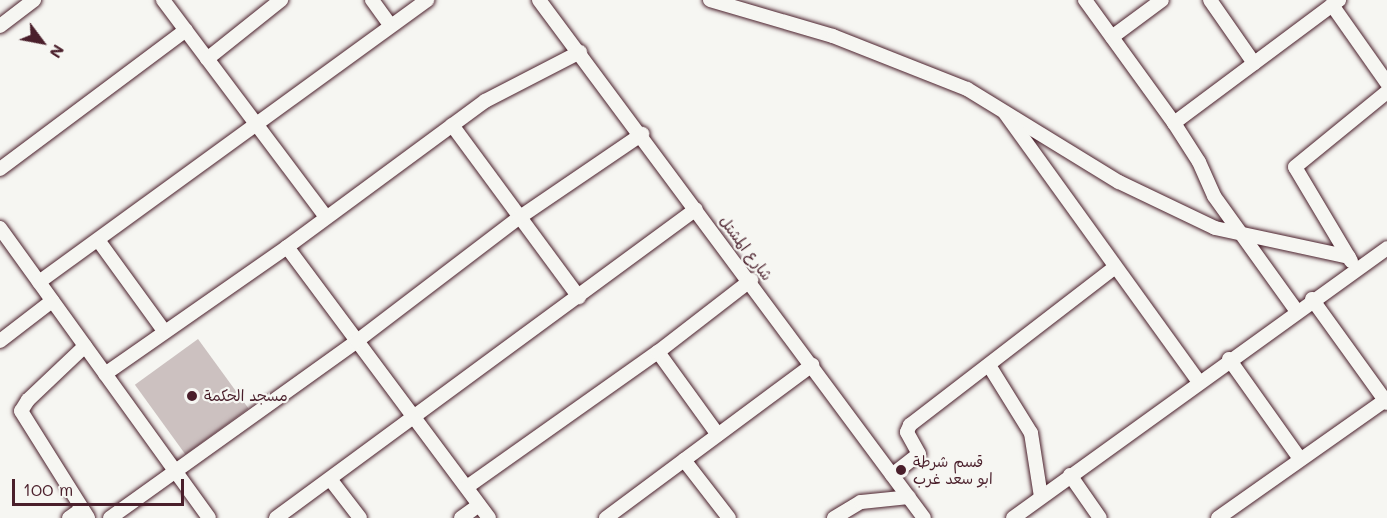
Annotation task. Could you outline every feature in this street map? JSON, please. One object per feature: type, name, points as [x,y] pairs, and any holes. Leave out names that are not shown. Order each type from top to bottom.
[{"type":"street","points":[[0,27],[34,0]]},
{"type":"street","points":[[163,0],[326,218]]},
{"type":"street","points":[[372,0],[390,25]]},
{"type":"street","points":[[39,282],[258,126],[390,25],[427,0]]},
{"type":"street","name":"شارع المشتل","points":[[539,0],[751,280],[924,518]]},
{"type":"street","points":[[1085,0],[1174,123],[1199,162],[1214,196],[1246,237],[1296,310]]},
{"type":"street","points":[[1112,37],[1162,0]]},
{"type":"street","points":[[1209,0],[1254,63]]},
{"type":"street","points":[[719,1],[891,57],[1001,108],[1119,182],[1215,228],[1352,263]]},
{"type":"street","points":[[207,59],[276,2]]},
{"type":"street","points":[[1174,123],[1336,3],[1387,83]]},
{"type":"street","points":[[0,169],[186,30]]},
{"type":"street","points":[[105,374],[287,247],[485,101],[580,52]]},
{"type":"street","points":[[1352,263],[1295,167],[1387,92]]},
{"type":"street","points":[[1001,108],[1114,268],[1198,381]]},
{"type":"street","points":[[452,125],[579,297]]},
{"type":"street","points":[[110,518],[176,473],[357,341],[520,217],[642,134]]},
{"type":"street","points":[[282,516],[696,209]]},
{"type":"street","points":[[0,228],[209,518]]},
{"type":"street","points":[[98,240],[164,331]]},
{"type":"street","points":[[287,247],[489,518]]},
{"type":"street","points":[[1013,518],[1312,299],[1352,263],[1387,248]]},
{"type":"street","points":[[892,475],[919,454],[907,428],[990,367],[1114,268]]},
{"type":"street","points":[[467,487],[658,352],[751,280]]},
{"type":"street","points":[[1218,518],[1386,401],[1312,299]]},
{"type":"street","points":[[0,341],[52,301]]},
{"type":"street","points":[[69,518],[85,513],[21,411],[28,400],[85,346]]},
{"type":"street","points":[[658,352],[718,435]]},
{"type":"street","points":[[1229,359],[1300,459]]},
{"type":"street","points":[[606,518],[812,365]]},
{"type":"street","points":[[990,367],[1031,433],[1041,497]]},
{"type":"street","points":[[684,460],[729,518]]},
{"type":"street","points":[[1070,476],[1100,518]]},
{"type":"street","points":[[330,479],[360,518]]},
{"type":"street","points":[[834,518],[861,502],[909,497]]},
{"type":"street","points":[[461,518],[479,505]]},
{"type":"building","name":"مسجد الحكمة","points":[[198,339],[249,409],[185,454],[135,385]]},
{"type":"place","name":"مسجد الحكمة","points":[[192,396]]},
{"type":"place","name":"قسم شرطة ابو سعد غرب","points":[[901,470]]}]
